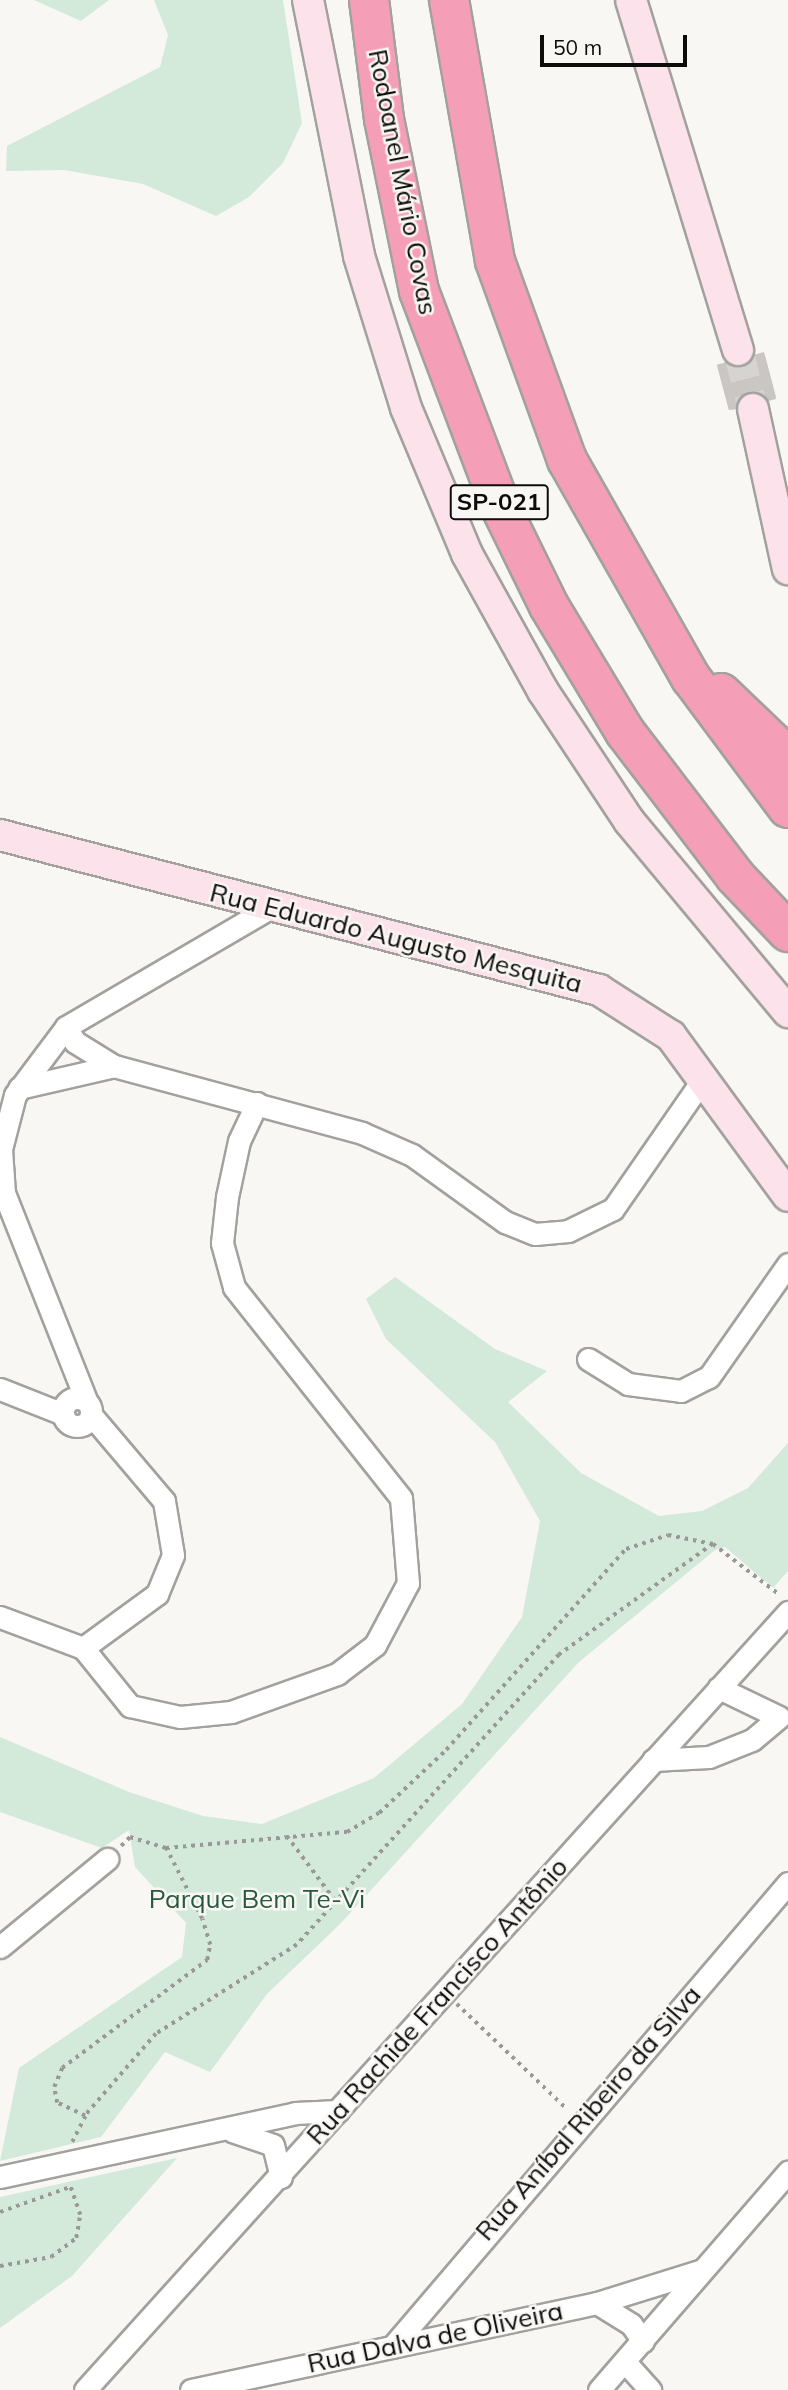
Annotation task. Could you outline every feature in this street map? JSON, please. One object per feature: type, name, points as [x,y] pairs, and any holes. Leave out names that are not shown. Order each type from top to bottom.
[{"type":"highway","name":"Rodoanel Mário Covas","points":[[369,0],[384,119],[419,291],[501,508],[549,606],[625,733],[735,876],[788,932]]},
{"type":"highway","name":"SP-021","points":[[449,0],[495,261],[567,460],[691,678],[788,808]]},
{"type":"highway","points":[[691,678],[742,709],[788,757]]},
{"type":"main road","points":[[308,0],[359,256],[406,408],[467,554],[543,691],[629,821],[788,1012]]},
{"type":"main road","points":[[631,0],[738,350]]},
{"type":"main road","points":[[753,409],[788,569]]},
{"type":"main road","name":"Rua Eduardo Augusto Mesquita","points":[[0,835],[599,990],[671,1036],[788,1196]]},
{"type":"street","points":[[83,1648],[157,1594],[173,1555],[164,1501],[88,1407],[4,1193],[0,1149],[19,1088],[66,1027],[271,907]]},
{"type":"street","points":[[66,1027],[75,1042],[114,1066],[257,1102],[362,1133],[412,1155],[505,1222],[535,1234],[597,1222],[613,1209],[703,1079]]},
{"type":"street","points":[[19,1088],[114,1066]]},
{"type":"street","points":[[0,1617],[83,1648],[130,1706],[180,1717],[231,1713],[337,1674],[375,1645],[408,1583],[401,1498],[234,1287],[222,1243],[227,1197],[239,1141],[257,1102]]},
{"type":"street","points":[[587,1359],[628,1384],[681,1391],[709,1377],[788,1264]]},
{"type":"street","points":[[0,1390],[63,1414],[68,1400],[88,1407]]},
{"type":"street","name":"Rua Rachide Francisco Antônio","points":[[85,2390],[281,2178],[443,1991],[788,1612]]},
{"type":"street","points":[[653,1760],[709,1757],[752,1740],[783,1716],[719,1688]]},
{"type":"street","points":[[0,1947],[107,1859]]},
{"type":"street","name":"Rua Aníbal Ribeiro da Silva","points":[[392,2347],[580,2121],[788,1883]]},
{"type":"street","points":[[0,2177],[295,2113],[338,2111]]},
{"type":"street","points":[[227,2129],[273,2145],[281,2178]]},
{"type":"street","points":[[599,2390],[788,2172]]},
{"type":"street","name":"Rua Dalva de Oliveira","points":[[191,2390],[597,2303],[700,2271]]},
{"type":"street","name":"Rua Dalva de Oliveira","points":[[597,2303],[631,2325],[643,2341]]},
{"type":"street","points":[[625,2362],[650,2390]]},
{"type":"path","points":[[107,1859],[130,1837],[166,1848],[347,1832],[379,1813],[446,1750],[626,1549],[668,1535],[713,1544],[788,1601]]},
{"type":"path","points":[[166,1848],[202,1919],[210,1945],[207,1960],[62,2068],[54,2087],[69,2114],[85,2116],[96,2108],[156,2034],[297,1945],[334,1899],[559,1655],[713,1544]]},
{"type":"path","points":[[287,1836],[334,1899]]},
{"type":"path","points":[[443,1991],[580,2121]]},
{"type":"path","points":[[0,2212],[70,2187],[80,2227],[65,2250],[51,2258],[0,2266]]},
{"type":"green space","points":[[34,0],[109,0],[81,21]]},
{"type":"green space","points":[[154,0],[283,0],[302,123],[283,163],[249,197],[216,216],[143,184],[64,170],[6,171],[7,146],[160,67],[168,35]]},
{"type":"green space","name":"Parque Bem Te-Vi","points":[[395,1277],[495,1349],[547,1371],[508,1402],[581,1473],[659,1516],[702,1511],[748,1488],[788,1443],[788,1571],[773,1588],[725,1547],[715,1550],[579,1662],[341,1923],[267,1994],[210,2072],[165,2052],[101,2137],[0,2161],[19,2068],[182,1957],[186,1923],[135,1867],[129,1830],[102,1848],[0,1812],[0,1737],[129,1792],[203,1816],[262,1824],[374,1778],[462,1704],[522,1617],[540,1521],[495,1442],[386,1339],[366,1299]]},
{"type":"green space","points":[[177,2158],[72,2276],[0,2328],[0,2197]]},
{"type":"building","points":[[764,352],[776,397],[729,410],[717,365]]},
{"type":"tunnel","points":[[738,350],[753,409]]}]
